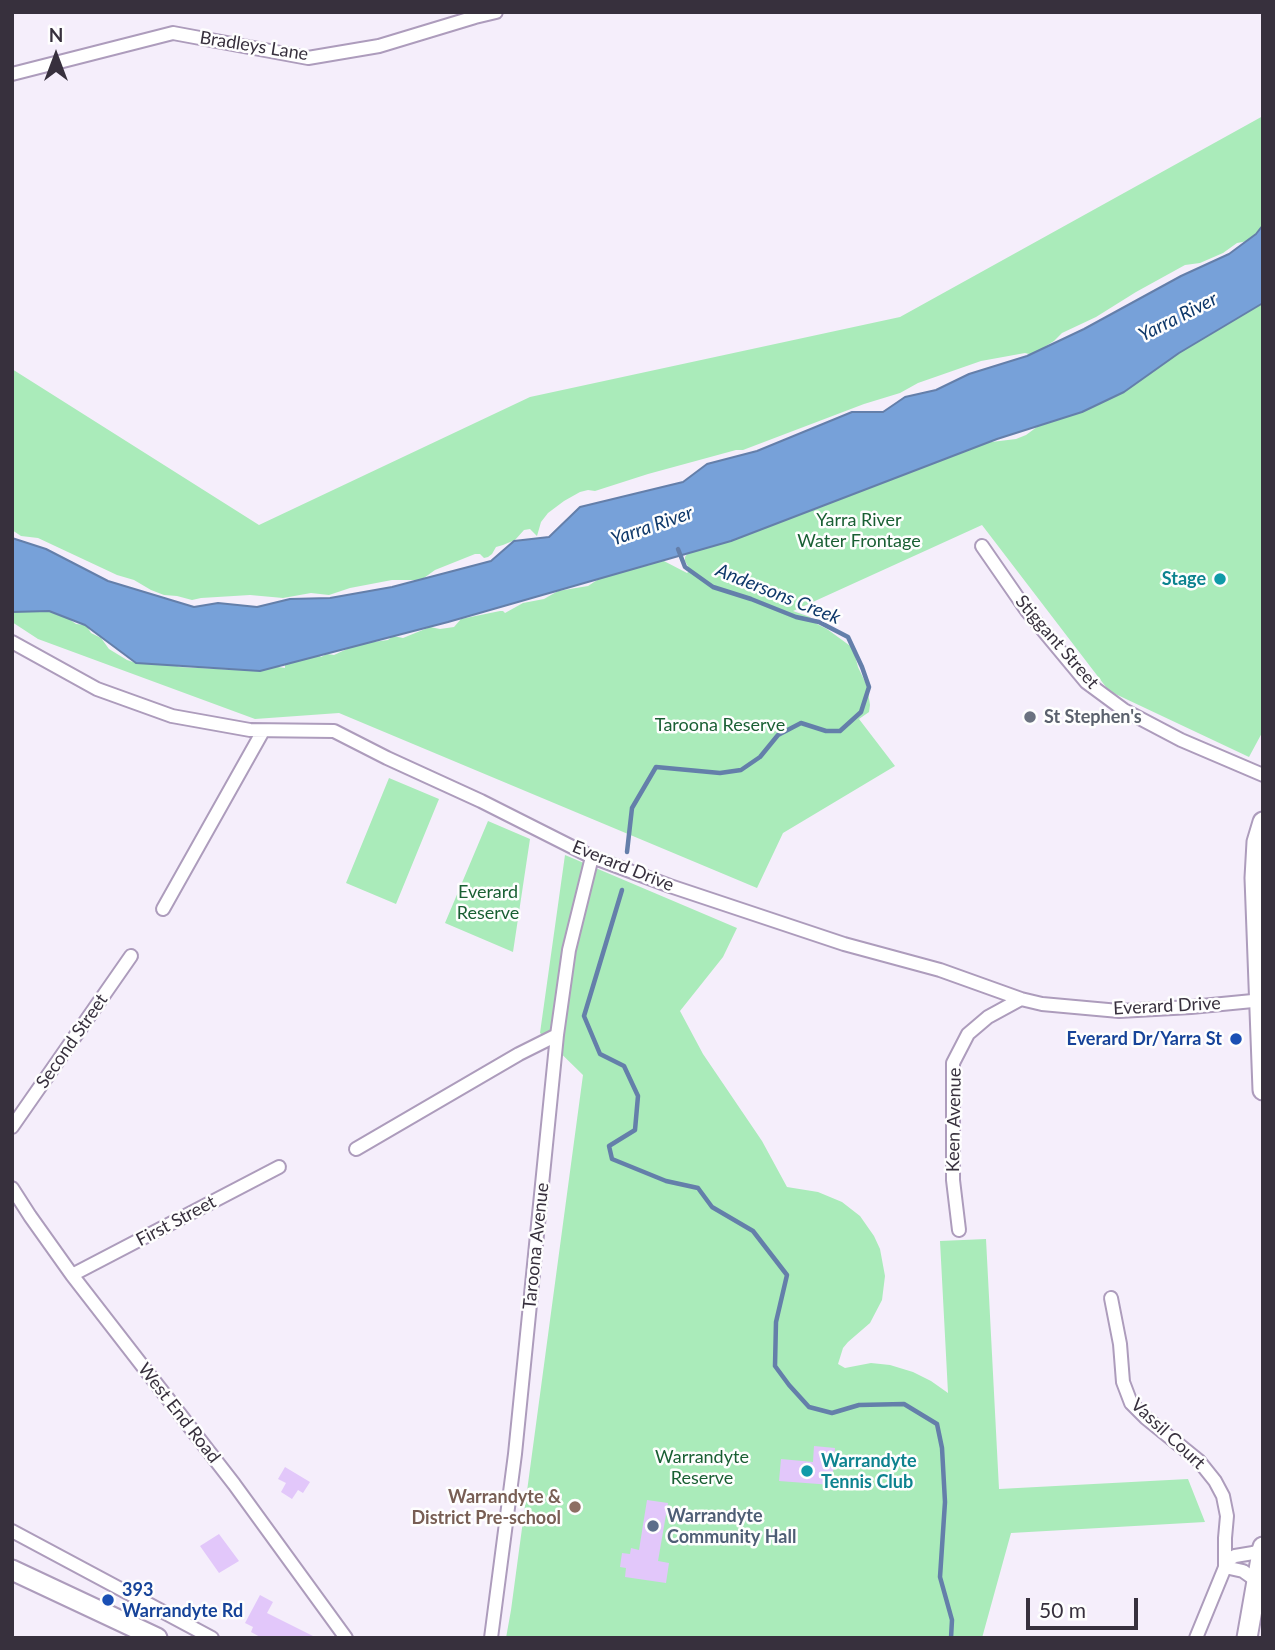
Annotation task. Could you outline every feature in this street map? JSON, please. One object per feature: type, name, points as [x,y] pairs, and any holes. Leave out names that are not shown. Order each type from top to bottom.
[{"type":"main road","points":[[1263,822],[1257,842],[1255,878],[1263,1090]]},
{"type":"main road","points":[[1247,1638],[1263,1548]]},
{"type":"main road","points":[[12,1570],[157,1638]]},
{"type":"main road","points":[[63,1594],[137,1638]]},
{"type":"street","name":"Bradleys Lane","points":[[12,74],[173,33],[307,58],[379,46],[496,12]]},
{"type":"street","name":"Stiggant Street","points":[[982,546],[1027,611],[1086,682],[1124,710],[1181,740],[1263,775]]},
{"type":"street","name":"Everard Drive","points":[[12,642],[97,689],[172,716],[263,731],[334,731],[592,857],[844,944],[940,970],[1021,999],[1042,1004],[1119,1011],[1261,1000]]},
{"type":"street","points":[[163,909],[263,731]]},
{"type":"street","name":"Taroona Avenue","points":[[491,1638],[515,1454],[557,1035],[569,950],[592,857]]},
{"type":"street","name":"Second Street","points":[[12,1127],[131,956]]},
{"type":"street","name":"Keen Avenue","points":[[959,1230],[953,1180],[953,1063],[968,1034],[988,1017],[1021,999]]},
{"type":"street","points":[[356,1149],[519,1054],[557,1035]]},
{"type":"street","name":"First Street","points":[[72,1275],[279,1167]]},
{"type":"street","name":"West End Road","points":[[12,1188],[72,1275],[234,1484],[346,1638]]},
{"type":"street","name":"Vassil Court","points":[[1111,1298],[1120,1344],[1123,1382],[1131,1403],[1199,1461],[1223,1496],[1227,1517],[1225,1567]]},
{"type":"street","points":[[12,1531],[212,1638]]},
{"type":"street","points":[[1196,1638],[1228,1560],[1263,1548]]},
{"type":"street","points":[[1225,1567],[1243,1572],[1257,1581]]},
{"type":"green space","points":[[1263,116],[1263,225],[1248,241],[1237,243],[1223,253],[1200,263],[1185,265],[1096,317],[1062,333],[1030,356],[1025,353],[981,361],[743,450],[648,474],[595,491],[580,492],[548,513],[541,522],[537,536],[530,529],[524,530],[515,540],[496,547],[488,557],[475,554],[435,570],[421,580],[392,580],[329,595],[311,593],[283,598],[250,595],[192,600],[151,590],[38,538],[21,536],[12,530],[12,369],[259,525],[530,397],[900,317]]},
{"type":"green space","points":[[1263,300],[1263,731],[1249,757],[1109,691],[982,525],[793,611],[810,617],[853,648],[867,686],[870,705],[869,712],[859,719],[895,766],[783,833],[757,888],[339,713],[255,719],[38,639],[12,622],[12,608],[18,611],[49,611],[76,624],[86,625],[109,649],[136,663],[164,659],[179,667],[238,670],[264,665],[285,668],[285,664],[317,654],[321,657],[334,655],[358,644],[388,640],[393,636],[403,638],[430,627],[454,627],[461,619],[500,611],[505,613],[523,603],[544,599],[558,591],[588,586],[605,575],[650,565],[653,560],[662,560],[687,573],[690,570],[685,561],[688,553],[975,444],[1016,439],[1026,435],[1232,316],[1256,307]]},
{"type":"green space","name":"Everard Reserve","points":[[389,778],[439,799],[396,904],[346,883]]},
{"type":"green space","name":"Everard Reserve","points":[[488,821],[530,839],[513,952],[445,923]]},
{"type":"green space","name":"Warrandyte Reserve","points":[[565,855],[737,928],[723,957],[680,1011],[703,1054],[762,1141],[787,1187],[818,1192],[842,1202],[860,1216],[880,1249],[885,1276],[882,1300],[870,1323],[843,1348],[838,1364],[845,1368],[871,1363],[890,1365],[913,1372],[948,1393],[940,1241],[986,1239],[999,1489],[1188,1479],[1205,1522],[1011,1533],[982,1638],[506,1638],[583,1075],[540,1033]]},
{"type":"water","name":"Yarra River","points":[[1263,225],[1263,303],[1179,353],[1124,392],[1082,412],[997,439],[731,541],[448,622],[260,671],[136,663],[85,625],[49,611],[12,612],[12,538],[46,549],[108,581],[194,607],[218,603],[257,607],[290,599],[330,598],[392,587],[491,561],[514,541],[549,537],[580,507],[683,482],[707,464],[757,451],[852,412],[883,412],[905,397],[936,390],[969,374],[1027,356],[1229,254],[1256,234]]},
{"type":"building","name":"Warrandyte Tennis Club","points":[[814,1446],[835,1448],[832,1485],[779,1481],[781,1459],[813,1462]]},
{"type":"building","points":[[285,1467],[310,1482],[303,1493],[298,1490],[292,1499],[281,1492],[286,1483],[278,1479]]},
{"type":"building","name":"Warrandyte Community Hall","points":[[647,1500],[668,1503],[658,1561],[669,1563],[666,1583],[625,1577],[626,1568],[620,1567],[622,1553],[630,1554],[631,1548],[639,1550]]},
{"type":"building","points":[[219,1534],[239,1561],[219,1573],[200,1546]]},
{"type":"building","points":[[260,1595],[273,1602],[267,1613],[317,1638],[262,1638],[251,1632],[253,1627],[245,1623]]},
{"type":"waterway","name":"Andersons Creek","points":[[627,852],[632,808],[656,767],[720,773],[741,770],[760,757],[778,735],[801,723],[826,731],[840,731],[861,712],[869,687],[848,637],[819,622],[796,617],[713,587],[685,567],[678,549]]},
{"type":"waterway","name":"Andersons Creek","points":[[622,890],[584,1016],[600,1054],[624,1066],[638,1096],[635,1130],[609,1146],[612,1159],[666,1181],[698,1188],[712,1207],[753,1231],[787,1275],[776,1322],[775,1366],[809,1407],[832,1413],[859,1405],[904,1404],[937,1424],[942,1448],[945,1502],[940,1577],[952,1620],[951,1638]]},
{"type":"place","name":"Stage","points":[[1220,579]]},
{"type":"place","name":"St Stephen's","points":[[1030,717]]},
{"type":"place","name":"Everard Dr/Yarra St","points":[[1236,1039]]},
{"type":"place","name":"Warrandyte Tennis Club","points":[[807,1471]]},
{"type":"place","name":"Warrandyte & District Pre-school","points":[[575,1507]]},
{"type":"place","name":"Warrandyte Community Hall","points":[[653,1526]]},
{"type":"place","name":"393 Warrandyte Rd","points":[[108,1600]]},
{"type":"park label","name":"Yarra River Water Frontage","points":[[859,530]]},
{"type":"park label","name":"Taroona Reserve","points":[[720,725]]}]
